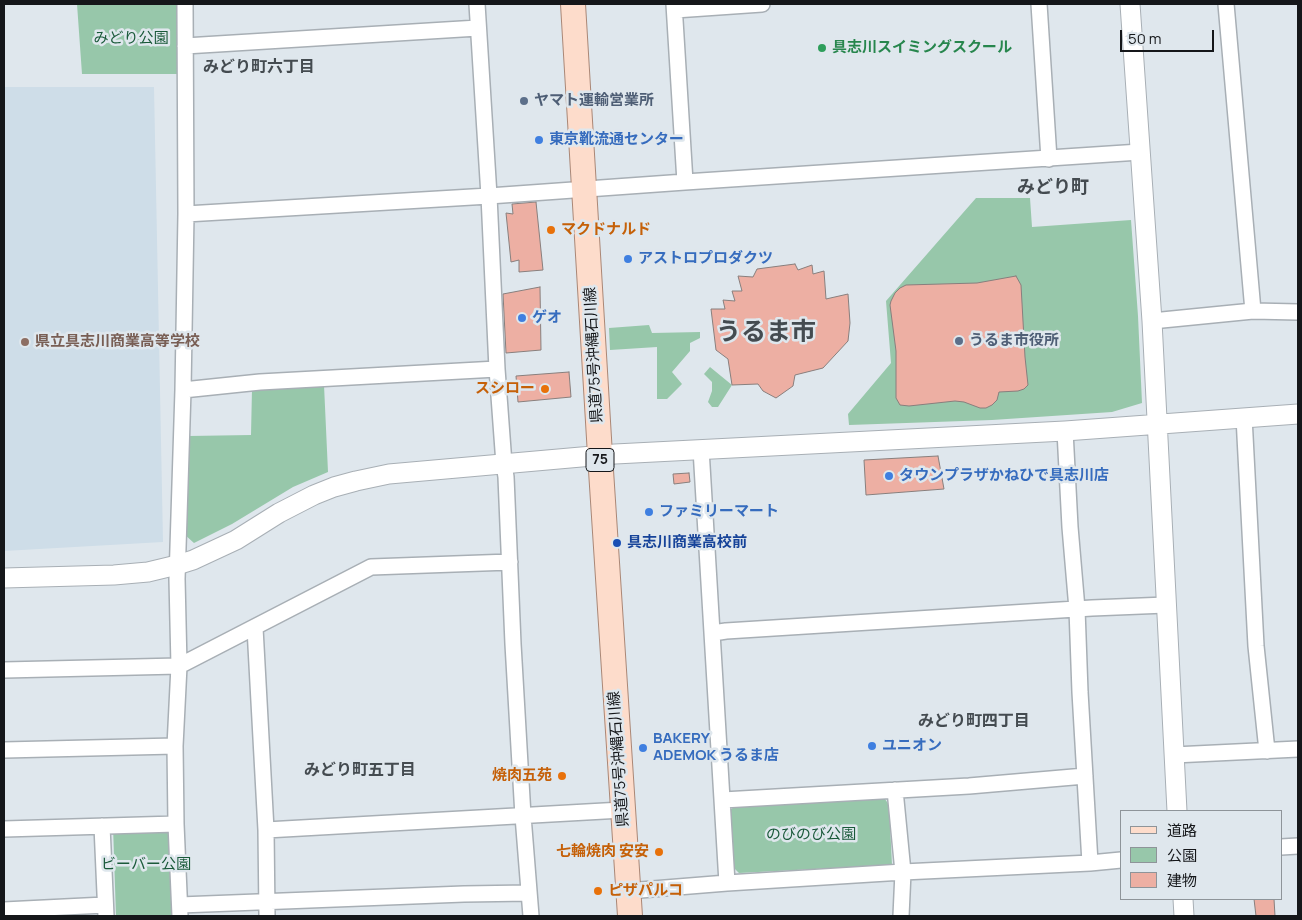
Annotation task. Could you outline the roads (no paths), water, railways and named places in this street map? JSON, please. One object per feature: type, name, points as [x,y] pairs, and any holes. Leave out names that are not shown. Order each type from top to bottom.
[{"type":"main road","name":"県道75号沖縄石川線","points":[[573,4],[630,916]]},
{"type":"street","points":[[185,4],[186,214],[183,390],[177,565],[179,666],[175,746],[180,911],[267,901],[529,893]]},
{"type":"street","points":[[477,4],[497,369],[506,477],[513,644],[531,916]]},
{"type":"street","points":[[686,182],[674,7],[762,4]]},
{"type":"street","points":[[1039,4],[1050,159]]},
{"type":"street","points":[[1130,4],[1158,424],[1177,810]]},
{"type":"street","points":[[1226,4],[1253,311]]},
{"type":"street","points":[[185,46],[478,28]]},
{"type":"street","points":[[186,214],[489,196],[1140,152]]},
{"type":"street","points":[[1152,321],[1253,311],[1298,312]]},
{"type":"street","points":[[183,390],[260,382],[497,369]]},
{"type":"street","points":[[4,578],[114,576],[148,572],[177,565],[216,550],[297,503],[334,487],[389,474],[600,455],[1065,431],[1298,414]]},
{"type":"street","points":[[1244,417],[1256,646],[1267,751]]},
{"type":"street","points":[[1065,431],[1077,609],[1090,863]]},
{"type":"street","points":[[701,450],[727,882]]},
{"type":"street","points":[[4,670],[179,666],[371,567],[510,562]]},
{"type":"street","points":[[713,633],[1166,605]]},
{"type":"street","points":[[255,628],[266,830],[268,916]]},
{"type":"street","points":[[4,750],[175,746]]},
{"type":"street","points":[[1174,755],[1298,749]]},
{"type":"street","points":[[722,800],[969,786],[1085,776]]},
{"type":"street","points":[[895,790],[903,872],[901,916]]},
{"type":"street","points":[[266,830],[622,810]]},
{"type":"street","points":[[4,829],[176,824]]},
{"type":"street","points":[[4,910],[106,910],[102,826]]},
{"type":"street","points":[[1282,846],[1298,846]]},
{"type":"street","points":[[628,891],[727,882],[1120,860]]},
{"type":"street","points":[[1183,900],[1184,916]]},
{"type":"place","name":"具志川スイミングスクール","points":[[822,48]]},
{"type":"place","name":"ヤマト運輸営業所","points":[[524,101]]},
{"type":"place","name":"東京靴流通センター","points":[[539,140]]},
{"type":"place","name":"マクドナルド","points":[[551,230]]},
{"type":"place","name":"アストロプロダクツ","points":[[628,259]]},
{"type":"place","name":"ゲオ","points":[[522,318]]},
{"type":"place","name":"うるま市役所","points":[[959,341]]},
{"type":"place","name":"県立具志川商業高等学校","points":[[25,342]]},
{"type":"place","name":"スシロー","points":[[545,389]]},
{"type":"place","name":"タウンプラザかねひで具志川店","points":[[889,476]]},
{"type":"place","name":"ファミリーマート","points":[[649,512]]},
{"type":"place","name":"具志川商業高校前","points":[[617,543]]},
{"type":"place","name":"ユニオン","points":[[872,746]]},
{"type":"place","name":"BAKERY ADEMOK うるま店","points":[[643,748]]},
{"type":"place","name":"焼肉五苑","points":[[562,776]]},
{"type":"place","name":"七輪焼肉 安安","points":[[659,852]]},
{"type":"place","name":"ピザパルコ","points":[[598,891]]},
{"type":"district","name":"みどり町六丁目","points":[[259,68]]},
{"type":"district","name":"みどり町","points":[[1053,188]]},
{"type":"district","name":"うるま市","points":[[766,333]]},
{"type":"district","name":"みどり町四丁目","points":[[974,722]]},
{"type":"district","name":"みどり町五丁目","points":[[360,771]]},
{"type":"park label","name":"みどり公園","points":[[131,39]]},
{"type":"park label","name":"のびのび公園","points":[[811,835]]},
{"type":"park label","name":"ビーバー公園","points":[[146,865]]}]
